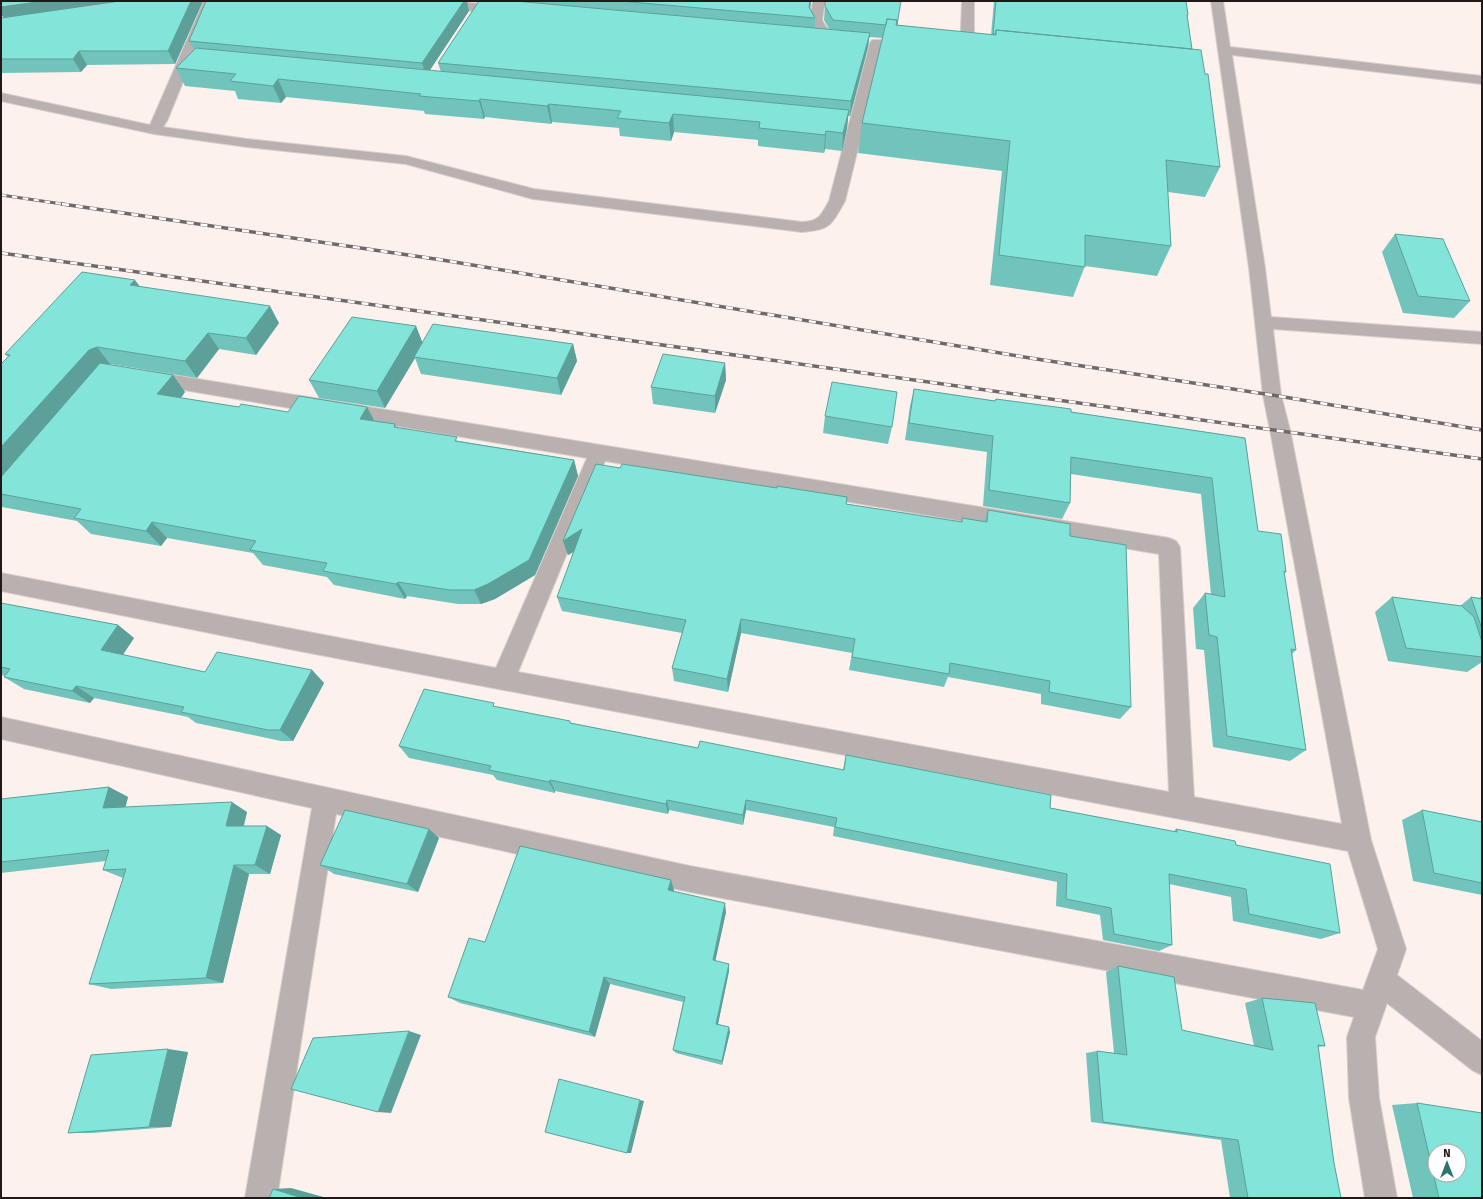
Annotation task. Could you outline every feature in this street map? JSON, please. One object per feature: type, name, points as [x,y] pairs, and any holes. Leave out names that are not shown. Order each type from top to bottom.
[{"type":"street","points":[[154,130],[160,121],[210,1]]},
{"type":"street","points":[[409,1],[481,4],[518,11]]},
{"type":"street","points":[[810,37],[833,39],[816,20],[819,1]]},
{"type":"street","points":[[1217,1],[1224,50],[1221,77],[1264,322],[1272,395],[1358,840],[1392,949],[1361,1037],[1364,1098],[1381,1198]]},
{"type":"street","points":[[967,52],[968,2]]},
{"type":"street","points":[[470,20],[481,4]]},
{"type":"street","points":[[1,97],[154,130],[247,143],[406,160],[533,194],[802,227],[818,226],[826,220],[834,209],[877,44]]},
{"type":"street","points":[[1224,50],[1482,80]]},
{"type":"street","points":[[952,51],[983,54]]},
{"type":"street","points":[[186,59],[202,60]]},
{"type":"street","points":[[842,122],[857,123]]},
{"type":"street","points":[[1264,322],[1482,338]]},
{"type":"street","points":[[134,376],[1169,547],[1182,806]]},
{"type":"street","points":[[502,679],[599,452]]},
{"type":"street","points":[[1,582],[502,679],[1358,840]]},
{"type":"street","points":[[1,728],[690,879],[1371,1006]]},
{"type":"street","points":[[261,1198],[326,800]]},
{"type":"street","points":[[1381,980],[1482,1060]]},
{"type":"building","points":[[1,1],[44,1],[1,7]]},
{"type":"building","points":[[120,1],[191,1],[168,51],[79,51],[73,59],[1,59],[1,18]]},
{"type":"building","points":[[206,1],[464,1],[422,63],[189,41]]},
{"type":"building","points":[[479,1],[515,1],[870,33],[851,101],[438,63]]},
{"type":"building","points":[[619,1],[810,1],[809,7],[815,18]]},
{"type":"building","points":[[825,1],[901,1],[897,25],[897,20],[887,19],[886,25],[833,20],[825,6]]},
{"type":"building","points":[[996,1],[1186,1],[1192,49],[996,30],[995,34],[993,34]]},
{"type":"building","points":[[887,19],[897,20],[896,25],[996,35],[996,30],[1201,50],[1205,74],[1208,74],[1220,167],[1166,160],[1171,246],[1085,235],[1085,267],[999,255],[1010,141],[862,123]]},
{"type":"building","points":[[196,48],[849,110],[843,133],[826,131],[825,135],[759,128],[760,122],[673,114],[669,123],[617,118],[621,111],[549,104],[547,106],[480,99],[479,101],[419,96],[421,94],[278,79],[273,86],[230,81],[236,74],[176,68]]},
{"type":"building","points":[[1395,234],[1443,239],[1470,301],[1418,296]]},
{"type":"building","points":[[82,272],[135,280],[130,285],[270,306],[246,338],[208,333],[185,361],[97,347],[89,350],[1,447],[1,364],[10,355],[5,354]]},
{"type":"building","points":[[352,317],[416,326],[377,391],[309,380]]},
{"type":"building","points":[[433,324],[573,344],[557,378],[414,357]]},
{"type":"building","points":[[663,354],[725,363],[715,396],[651,387]]},
{"type":"building","points":[[100,363],[173,375],[157,394],[239,407],[241,404],[288,412],[299,396],[367,407],[360,419],[395,424],[394,427],[457,437],[455,441],[574,460],[529,560],[488,584],[474,590],[450,590],[398,582],[396,584],[323,571],[327,563],[250,550],[256,541],[152,522],[146,531],[74,518],[81,509],[1,494],[1,477]]},
{"type":"building","points":[[832,382],[897,392],[892,427],[825,416]]},
{"type":"building","points":[[914,389],[995,401],[996,399],[1071,409],[1071,412],[1245,438],[1258,531],[1281,534],[1286,572],[1284,571],[1296,650],[1291,649],[1306,750],[1227,736],[1217,637],[1209,635],[1205,593],[1225,597],[1212,478],[1071,457],[1070,503],[989,490],[993,436],[909,423]]},
{"type":"building","points":[[596,464],[620,468],[622,464],[777,488],[777,486],[847,497],[846,504],[962,522],[962,518],[987,522],[988,510],[1070,524],[1070,536],[1126,545],[1131,707],[1049,692],[1050,681],[950,663],[949,674],[852,657],[855,639],[741,619],[727,679],[672,668],[686,620],[557,597],[582,529],[563,541]]},
{"type":"building","points":[[1392,597],[1462,606],[1474,617],[1482,642],[1482,657],[1406,648]]},
{"type":"building","points":[[1471,597],[1482,599],[1482,629]]},
{"type":"building","points":[[1,603],[118,625],[101,650],[205,672],[217,652],[312,670],[280,730],[268,730],[181,712],[184,707],[76,686],[72,691],[4,677],[10,669],[1,667]]},
{"type":"building","points":[[424,689],[494,703],[493,706],[570,721],[570,723],[698,748],[700,741],[844,770],[846,755],[1051,795],[1050,808],[1177,832],[1176,829],[1235,841],[1236,845],[1330,864],[1340,933],[1249,914],[1246,889],[1169,874],[1172,945],[1114,934],[1111,908],[1066,899],[1067,874],[835,827],[837,818],[746,800],[743,815],[667,800],[666,804],[550,780],[549,782],[489,770],[491,766],[399,746]]},
{"type":"building","points":[[109,787],[103,808],[232,802],[226,826],[267,826],[255,865],[234,865],[206,978],[89,984],[126,869],[103,870],[109,850],[1,862],[1,799]]},
{"type":"building","points":[[345,810],[429,829],[407,884],[320,865]]},
{"type":"building","points":[[1422,810],[1482,822],[1482,883],[1434,873]]},
{"type":"building","points":[[520,846],[671,880],[668,890],[725,903],[713,960],[729,964],[716,1024],[729,1027],[722,1061],[673,1050],[685,997],[604,977],[589,1032],[448,997],[469,938],[485,942]]},
{"type":"building","points":[[1118,966],[1174,977],[1182,1030],[1273,1050],[1262,998],[1315,1003],[1325,1046],[1318,1045],[1334,1163],[1341,1198],[1248,1198],[1238,1140],[1103,1122],[1097,1051],[1127,1055]]},
{"type":"building","points":[[409,1031],[378,1112],[291,1089],[313,1038]]},
{"type":"building","points":[[168,1049],[149,1127],[68,1133],[91,1055]]},
{"type":"building","points":[[559,1079],[640,1100],[627,1153],[545,1132]]},
{"type":"building","points":[[1417,1103],[1482,1113],[1482,1198],[1439,1198],[1436,1183],[1467,1183],[1467,1143],[1427,1143],[1427,1146]]},
{"type":"building","points":[[273,1189],[302,1198],[269,1198]]},
{"type":"railway","points":[[1,195],[69,205]]},
{"type":"railway","points":[[62,204],[442,260],[1030,358],[1272,395],[1482,430]]},
{"type":"railway","points":[[1,253],[1482,459]]}]
